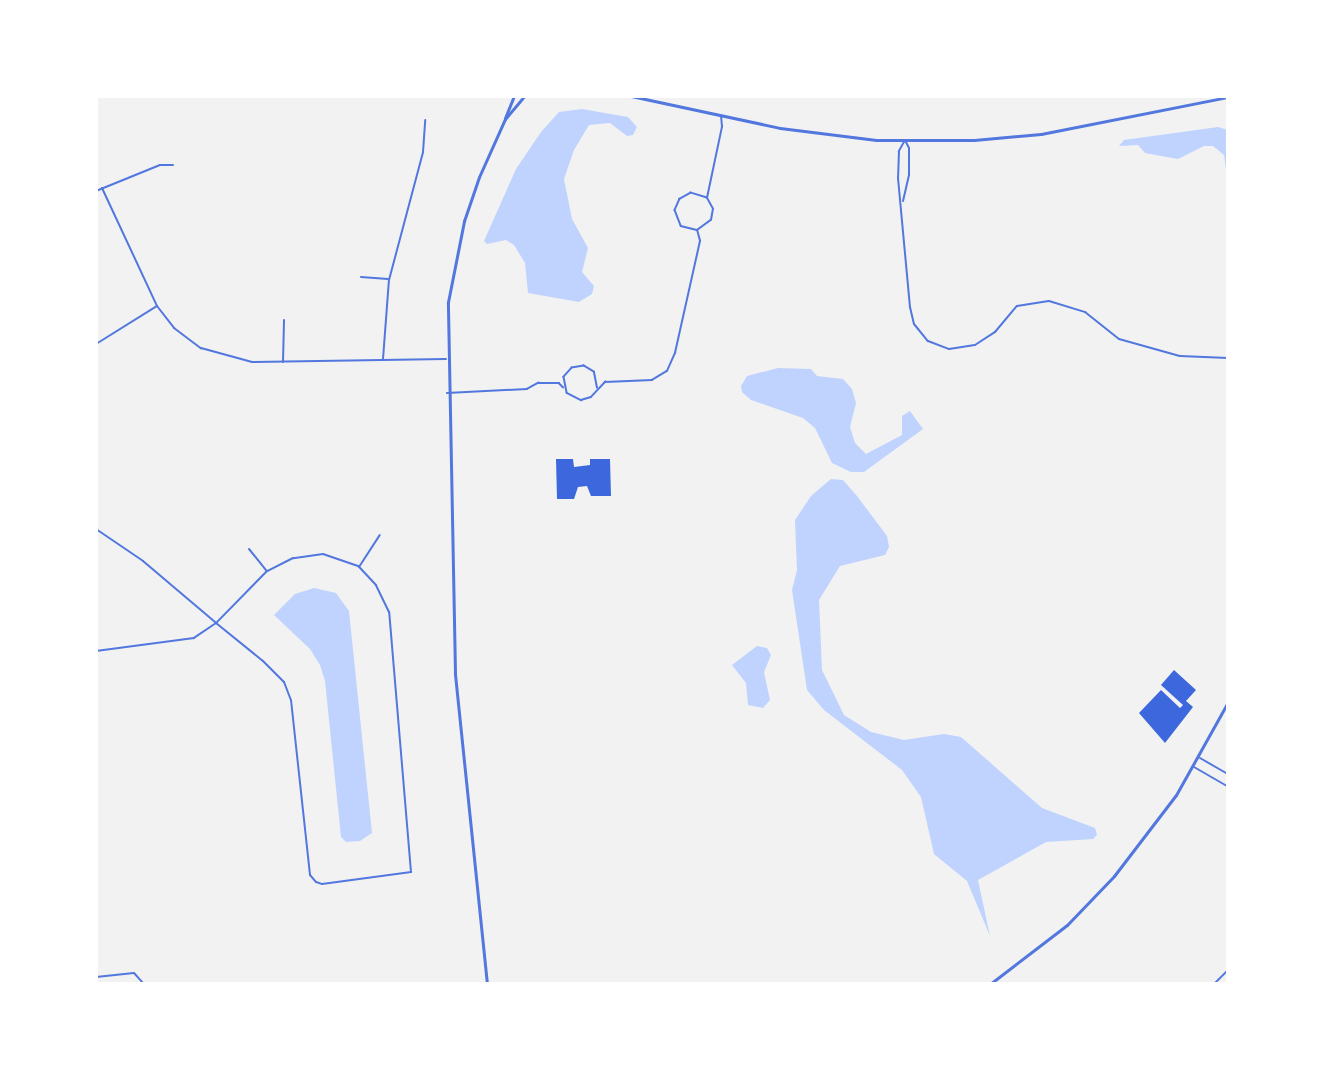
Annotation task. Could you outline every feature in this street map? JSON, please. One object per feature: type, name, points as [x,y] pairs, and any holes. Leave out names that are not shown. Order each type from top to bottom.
[{"type":"street","points":[[505,119],[505,110],[514,96]]},
{"type":"street","points":[[487,984],[455,674],[447,393],[448,302],[464,221],[505,119],[524,96]]},
{"type":"street","points":[[631,96],[821,135],[905,140],[974,140],[1041,134],[1228,97]]},
{"type":"street","points":[[383,360],[389,280],[423,152],[425,120]]},
{"type":"street","points":[[903,201],[909,175],[909,148],[905,140]]},
{"type":"street","points":[[905,140],[899,151],[911,314],[921,334],[938,346],[953,349],[975,345],[995,332],[1019,305],[1049,301],[1080,309],[1119,339],[1180,356],[1228,358]]},
{"type":"street","points":[[96,191],[160,165],[173,165]]},
{"type":"street","points":[[102,188],[157,306],[174,328],[201,348],[235,360],[283,362],[447,359]]},
{"type":"street","points":[[361,277],[389,280]]},
{"type":"street","points":[[96,344],[157,306]]},
{"type":"street","points":[[283,362],[284,320]]},
{"type":"street","points":[[96,529],[117,539],[216,623],[278,674],[288,690],[310,874],[322,884],[406,876],[413,865],[389,612],[376,585],[359,567],[323,554],[292,558],[267,571],[216,623],[194,638],[181,642],[96,651]]},
{"type":"street","points":[[359,567],[380,535]]},
{"type":"street","points":[[249,549],[267,571]]},
{"type":"street","points":[[990,984],[1033,954],[1095,897],[1139,846],[1200,758],[1228,702]]},
{"type":"street","points":[[1200,758],[1228,774]]},
{"type":"street","points":[[1194,767],[1228,787]]},
{"type":"street","points":[[1214,984],[1228,970]]},
{"type":"street","points":[[96,977],[135,973],[144,984]]},
{"type":"lane","points":[[707,198],[691,193],[677,204],[675,215],[681,225],[697,230],[707,225],[713,214],[707,198],[722,127],[721,116]]},
{"type":"lane","points":[[447,393],[527,390],[538,383],[559,383],[570,397],[580,400],[591,397],[605,382],[652,380],[667,371],[675,353],[697,252],[697,230]]},
{"type":"lane","points":[[564,388],[567,372],[578,366],[594,372],[597,388]]},
{"type":"water","points":[[582,109],[628,117],[637,127],[633,135],[627,136],[610,123],[589,125],[574,150],[564,179],[572,219],[588,248],[582,272],[594,286],[592,294],[579,302],[528,293],[525,263],[514,245],[506,240],[487,244],[484,241],[516,169],[541,132],[559,112]]},
{"type":"water","points":[[1218,127],[1228,130],[1228,183],[1224,155],[1213,146],[1204,146],[1178,159],[1145,153],[1138,145],[1119,146],[1124,140]]},
{"type":"water","points":[[778,368],[811,369],[817,376],[843,379],[852,389],[856,403],[850,427],[855,443],[866,454],[902,435],[902,416],[910,411],[923,429],[864,472],[851,472],[832,463],[815,428],[803,418],[751,400],[742,392],[741,386],[747,376]]},
{"type":"water","points":[[831,479],[843,480],[857,496],[887,536],[889,547],[885,555],[840,566],[819,600],[822,670],[844,715],[871,732],[904,740],[944,734],[961,737],[1042,808],[1095,828],[1097,835],[1093,839],[1046,842],[978,880],[990,936],[967,881],[934,854],[921,797],[902,770],[824,710],[807,690],[792,590],[797,570],[795,520],[811,496]]},
{"type":"water","points":[[314,588],[336,593],[349,611],[372,833],[360,841],[346,842],[341,837],[325,681],[320,665],[310,649],[274,615],[295,594]]},
{"type":"water","points":[[757,646],[767,648],[771,655],[764,672],[770,700],[763,708],[748,705],[746,683],[732,665]]},
{"type":"building","points":[[556,459],[573,459],[574,467],[590,465],[590,459],[610,459],[611,496],[591,496],[587,486],[578,487],[574,499],[557,499]]},
{"type":"building","points":[[1174,670],[1196,690],[1186,701],[1193,707],[1165,743],[1139,713],[1161,690],[1180,708],[1183,705],[1161,685]]}]
